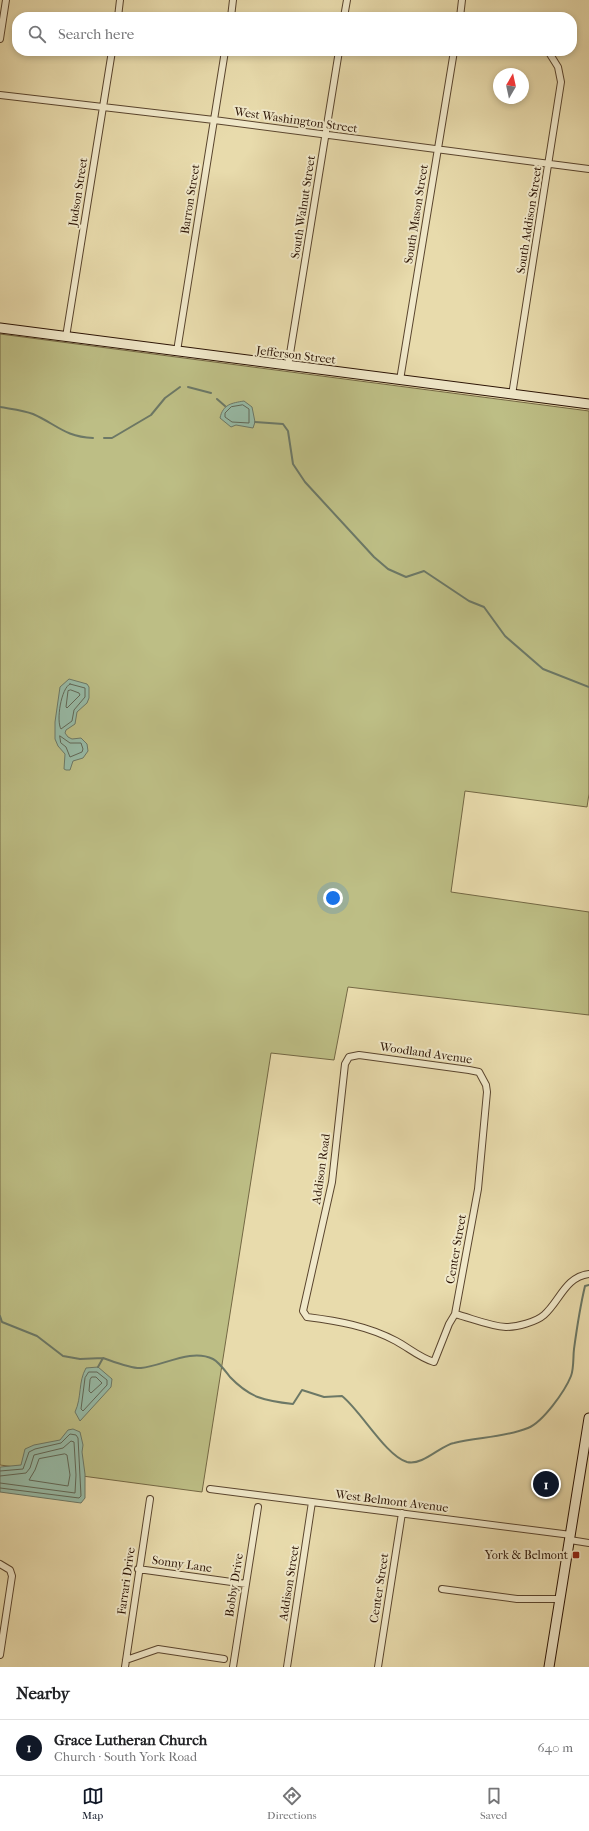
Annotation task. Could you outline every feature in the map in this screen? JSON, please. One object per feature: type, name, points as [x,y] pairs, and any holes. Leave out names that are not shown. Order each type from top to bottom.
[{"type":"street","points":[[0,39],[6,0]]},
{"type":"street","points":[[119,12],[120,0]]},
{"type":"street","points":[[232,12],[233,0]]},
{"type":"street","points":[[345,12],[347,0]]},
{"type":"street","points":[[461,12],[462,0]]},
{"type":"street","name":"Judson Street","points":[[66,337],[111,56]]},
{"type":"street","name":"Barron Street","points":[[177,351],[224,56]]},
{"type":"street","name":"South Walnut Street","points":[[288,366],[338,56]]},
{"type":"street","name":"South Mason Street","points":[[400,380],[453,56]]},
{"type":"street","name":"South Addison Street","points":[[512,395],[559,101],[560,73],[551,56]]},
{"type":"street","name":"West Washington Street","points":[[0,95],[214,120],[589,169]]},
{"type":"street","name":"Jefferson Street","points":[[0,328],[589,404]]},
{"type":"street","name":"Woodland Avenue","points":[[350,1057],[359,1055],[478,1072],[483,1079],[487,1092]]},
{"type":"street","name":"Addison Road","points":[[350,1057],[345,1064],[332,1182],[304,1311],[307,1317],[338,1321],[367,1329],[396,1341]]},
{"type":"street","name":"Center Street","points":[[396,1341],[434,1362],[449,1324],[455,1314],[478,1189],[487,1092]]},
{"type":"street","points":[[455,1314],[508,1327],[532,1321],[544,1315],[566,1287],[581,1275],[589,1274]]},
{"type":"street","points":[[549,1667],[589,1418]]},
{"type":"street","name":"West Belmont Avenue","points":[[210,1490],[402,1513],[570,1538],[589,1543]]},
{"type":"street","name":"Farrari Drive","points":[[125,1667],[138,1569],[150,1498]]},
{"type":"street","name":"Addison Street","points":[[287,1667],[312,1502]]},
{"type":"street","name":"Bobby Drive","points":[[233,1667],[258,1507]]},
{"type":"street","name":"Center Street","points":[[378,1667],[402,1513]]},
{"type":"street","points":[[0,1564],[10,1570],[12,1576],[0,1655]]},
{"type":"street","name":"Sonny Lane","points":[[138,1569],[246,1584]]},
{"type":"street","points":[[442,1589],[516,1599],[560,1600]]},
{"type":"street","points":[[126,1660],[158,1649],[224,1659]]},
{"type":"green space","points":[[0,334],[589,411],[589,794],[587,807],[465,791],[451,892],[589,912],[589,1015],[348,987],[334,1060],[271,1053],[202,1492],[0,1465]]},
{"type":"water","points":[[244,401],[252,407],[255,422],[253,428],[236,425],[231,427],[220,418],[221,413],[226,407]]},
{"type":"water","points":[[69,679],[87,684],[89,687],[89,698],[87,703],[77,712],[75,724],[66,730],[65,733],[72,739],[81,738],[87,744],[88,751],[83,758],[73,761],[70,770],[66,770],[64,769],[65,754],[58,746],[55,739],[55,722],[60,687]]},
{"type":"water","points":[[98,1367],[112,1379],[111,1387],[80,1421],[75,1412],[79,1401],[84,1373],[86,1368]]},
{"type":"water","points":[[73,1429],[80,1432],[83,1445],[82,1452],[85,1474],[85,1498],[81,1503],[0,1492],[0,1467],[21,1465],[25,1449],[34,1445],[60,1440],[68,1430]]},
{"type":"waterway","points":[[104,438],[112,438],[151,415],[165,398],[180,387]]},
{"type":"waterway","points":[[188,387],[211,393]]},
{"type":"waterway","points":[[217,399],[225,406]]},
{"type":"waterway","points":[[0,407],[29,413],[68,433],[93,438]]},
{"type":"waterway","points":[[255,422],[283,424],[288,431],[293,464],[305,482],[374,557],[388,569],[406,577],[424,571],[469,601],[484,607],[505,636],[543,669],[589,687]]},
{"type":"waterway","points":[[98,1367],[103,1358],[127,1366],[141,1368],[150,1367],[186,1356],[196,1355],[204,1356],[218,1362],[230,1377],[244,1390],[266,1400],[293,1404],[302,1390],[324,1397],[342,1396],[382,1442],[399,1458],[407,1462],[419,1461],[449,1445],[463,1441],[500,1436],[528,1428],[534,1425],[547,1413],[564,1390],[572,1373],[575,1341],[585,1286],[589,1285]]},
{"type":"waterway","points":[[0,1316],[2,1322],[37,1336],[63,1356],[80,1359],[103,1358]]},
{"type":"place","name":"Grace Lutheran Church","points":[[546,1484]]},
{"type":"place","name":"York & Belmont","points":[[576,1555]]}]
